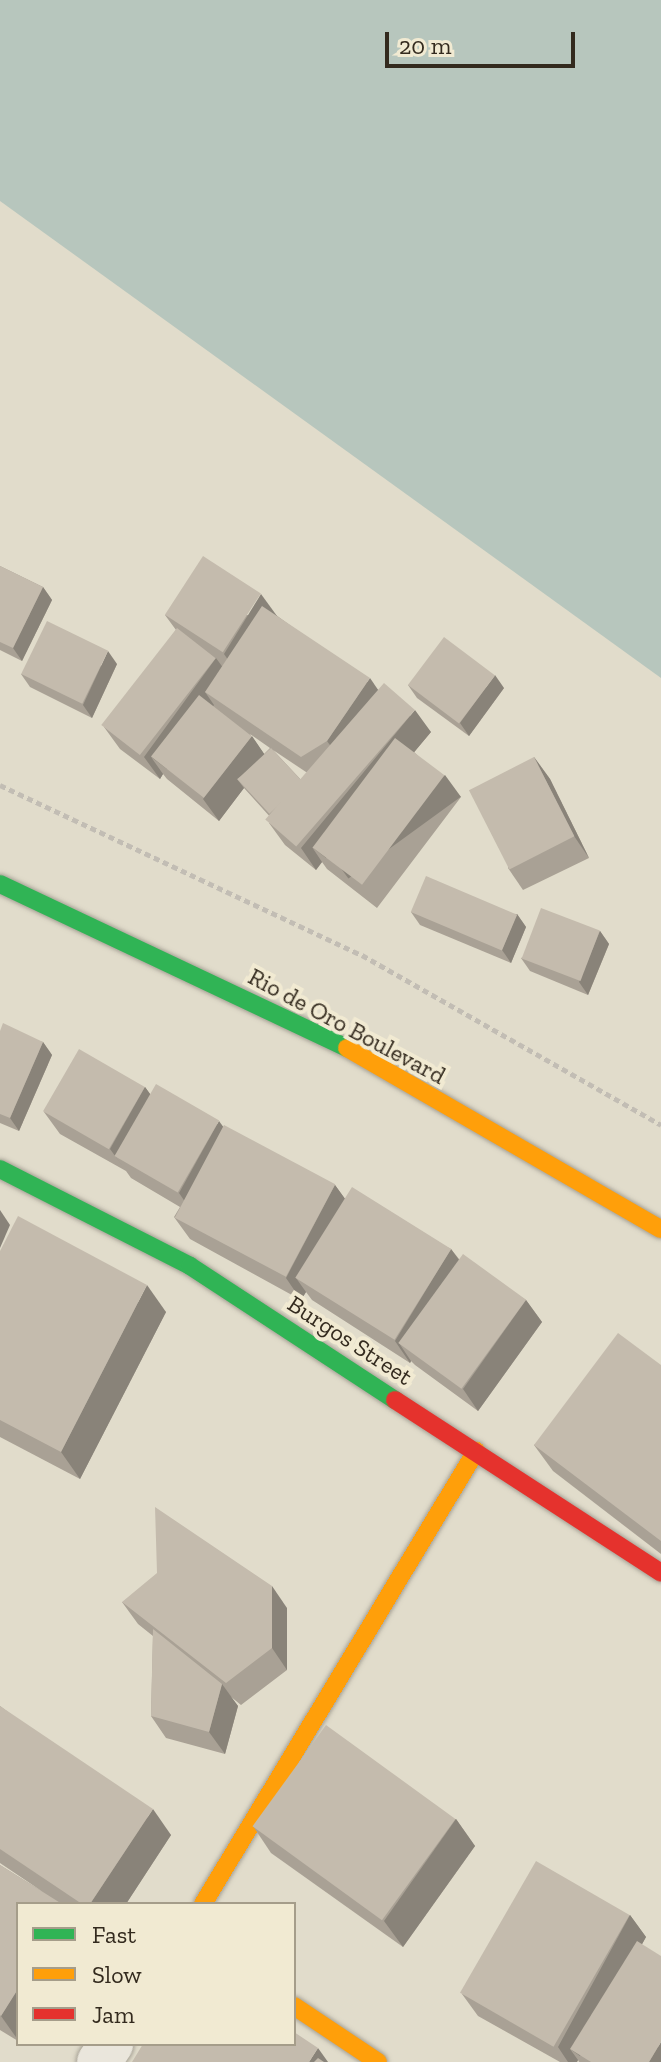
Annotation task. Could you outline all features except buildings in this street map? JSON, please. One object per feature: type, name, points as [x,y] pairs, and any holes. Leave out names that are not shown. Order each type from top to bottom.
[{"type":"street","name":"Rio de Oro Boulevard","points":[[0,884],[322,1034],[661,1229]]},
{"type":"street","name":"Burgos Street","points":[[0,1169],[190,1266],[661,1573]]},
{"type":"street","points":[[204,1902],[476,1451]]},
{"type":"street","points":[[296,2007],[378,2062]]},
{"type":"path","points":[[0,785],[362,955],[661,1125]]},
{"type":"shaded area","points":[[0,0],[661,0],[661,678],[0,201]]},
{"type":"traffic: fast","points":[[0,884],[347,1048]]},
{"type":"traffic: fast","points":[[0,1169],[190,1266],[395,1400]]},
{"type":"traffic: slow","points":[[347,1048],[661,1229]]},
{"type":"traffic: slow","points":[[204,1902],[476,1451]]},
{"type":"traffic: slow","points":[[296,2007],[378,2062]]},
{"type":"traffic: jam","points":[[395,1400],[661,1573]]}]
